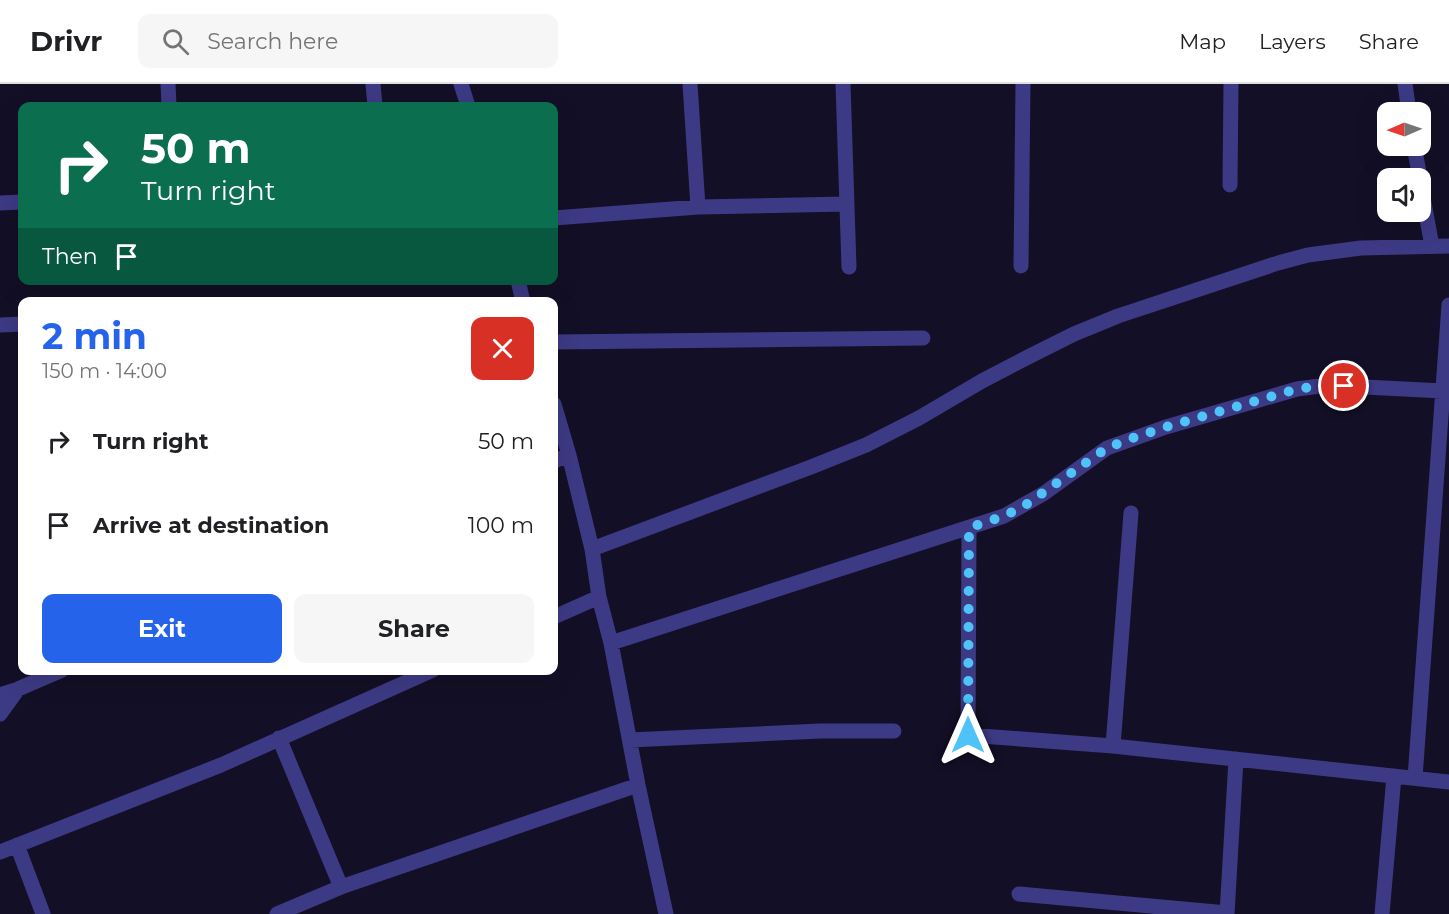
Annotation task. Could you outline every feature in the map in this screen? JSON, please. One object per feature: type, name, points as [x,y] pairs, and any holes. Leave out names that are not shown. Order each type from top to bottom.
[{"type":"street","points":[[168,84],[169,102]]},
{"type":"street","points":[[374,84],[375,102]]},
{"type":"street","points":[[461,84],[467,102]]},
{"type":"street","points":[[690,84],[698,207]]},
{"type":"street","points":[[843,84],[849,267]]},
{"type":"street","points":[[1022,266],[1023,84]]},
{"type":"street","points":[[1230,185],[1231,84]]},
{"type":"street","points":[[1406,84],[1408,102]]},
{"type":"street","points":[[0,203],[18,202]]},
{"type":"street","points":[[558,218],[698,207],[847,204]]},
{"type":"street","points":[[1428,222],[1432,246]]},
{"type":"street","points":[[592,549],[866,445],[1029,356],[1118,316],[1308,255],[1361,248],[1449,246]]},
{"type":"street","points":[[1415,778],[1449,305]]},
{"type":"street","points":[[0,325],[18,324]]},
{"type":"street","points":[[558,342],[923,338]]},
{"type":"street","points":[[611,643],[1004,516],[1024,506],[1107,448],[1166,427],[1297,389],[1320,386],[1443,391]]},
{"type":"street","points":[[558,417],[592,549],[599,597],[611,643],[666,914]]},
{"type":"street","points":[[558,458],[569,454]]},
{"type":"street","points":[[1113,746],[1131,513]]},
{"type":"street","points":[[969,528],[968,735],[1113,746],[1449,782]]},
{"type":"street","points":[[558,615],[599,597]]},
{"type":"street","points":[[0,695],[50,675]]},
{"type":"street","points":[[0,852],[221,765],[422,675]]},
{"type":"street","points":[[0,714],[18,689]]},
{"type":"street","points":[[630,740],[820,731],[894,731]]},
{"type":"street","points":[[279,738],[341,887]]},
{"type":"street","points":[[1019,894],[1227,913],[1236,759]]},
{"type":"street","points":[[1382,914],[1394,776]]},
{"type":"street","points":[[277,914],[341,887],[638,785]]},
{"type":"street","points":[[17,845],[43,914]]},
{"type":"route","points":[[968,735],[969,528],[1004,516],[1024,506],[1107,448],[1133,438],[1297,389],[1344,386]]}]
